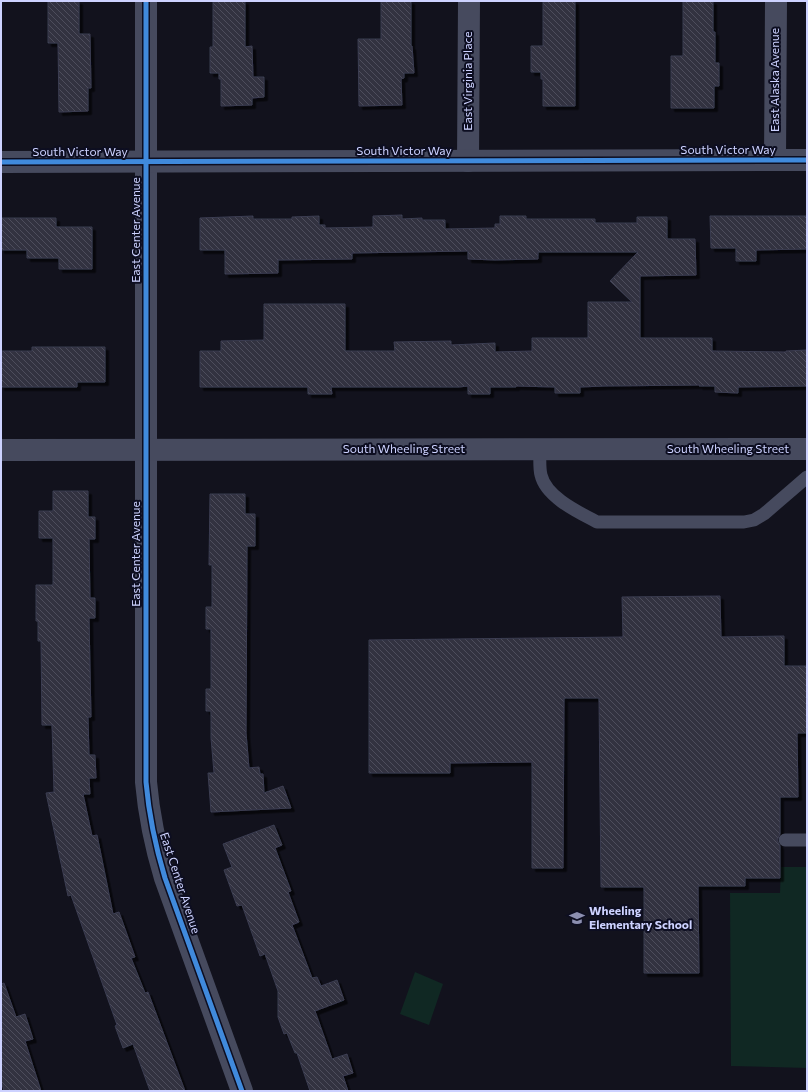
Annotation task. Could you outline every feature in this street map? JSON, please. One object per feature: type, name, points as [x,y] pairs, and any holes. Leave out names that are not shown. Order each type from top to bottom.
[{"type":"street","name":"East Center Avenue","points":[[146,1],[146,782],[149,814],[155,847],[242,1091]]},
{"type":"street","name":"East Virginia Place","points":[[468,161],[469,1]]},
{"type":"street","name":"East Alaska Avenue","points":[[775,160],[776,1]]},
{"type":"street","name":"South Victor Way","points":[[1,162],[807,160]]},
{"type":"street","name":"South Wheeling Street","points":[[1,450],[807,449]]},
{"type":"lane","points":[[540,449],[541,475],[549,492],[577,512],[597,522],[744,522],[754,520],[764,514],[807,476]]},
{"type":"lane","points":[[785,840],[807,840]]},
{"type":"green space","points":[[781,867],[807,867],[807,1068],[731,1066],[730,893],[780,893]]},
{"type":"green space","points":[[415,972],[443,984],[429,1025],[400,1014]]},
{"type":"building","points":[[48,1],[79,1],[79,34],[90,34],[91,88],[88,88],[88,111],[59,112],[58,43],[48,43]]},
{"type":"building","points":[[213,1],[245,1],[245,47],[252,46],[253,77],[264,77],[264,97],[252,98],[252,105],[221,106],[221,79],[219,79],[219,73],[210,73],[210,47],[213,47]]},
{"type":"building","points":[[381,1],[411,1],[411,46],[414,73],[404,73],[404,78],[401,79],[402,105],[359,106],[358,39],[381,39]]},
{"type":"building","points":[[543,1],[575,1],[575,106],[543,106],[543,79],[541,79],[541,72],[531,72],[531,46],[543,46]]},
{"type":"building","points":[[683,1],[713,1],[715,63],[719,63],[719,86],[714,86],[714,108],[671,108],[671,56],[683,56]]},
{"type":"building","points":[[402,215],[402,219],[422,218],[422,220],[445,220],[445,229],[495,228],[495,224],[500,224],[500,216],[526,216],[526,219],[595,219],[595,223],[637,223],[637,217],[667,217],[667,239],[695,239],[696,275],[640,276],[640,338],[712,338],[712,351],[786,352],[807,350],[807,386],[738,387],[738,393],[715,392],[715,386],[699,386],[700,385],[605,386],[580,387],[580,393],[555,393],[555,387],[516,386],[490,387],[490,394],[468,394],[468,386],[331,387],[332,394],[308,394],[308,387],[200,387],[200,351],[221,351],[221,341],[264,340],[264,304],[345,304],[345,351],[395,351],[394,342],[451,341],[451,345],[495,343],[495,352],[532,351],[532,338],[588,338],[588,302],[632,302],[610,281],[638,252],[538,252],[538,259],[495,260],[468,259],[468,251],[352,253],[352,259],[278,260],[278,273],[225,274],[225,250],[200,250],[200,218],[253,216],[253,219],[292,219],[292,217],[319,216],[319,225],[325,225],[325,228],[373,227],[373,216]]},
{"type":"building","points":[[710,216],[807,216],[807,249],[756,250],[756,261],[736,261],[736,248],[711,248]]},
{"type":"building","points":[[1,218],[56,218],[56,227],[92,227],[92,269],[59,269],[59,258],[27,258],[27,250],[1,250]]},
{"type":"building","points":[[32,347],[105,347],[105,382],[77,382],[77,387],[1,387],[1,351],[32,351]]},
{"type":"building","points":[[53,491],[88,491],[88,517],[95,517],[95,539],[89,539],[90,598],[95,598],[95,618],[89,618],[91,717],[88,717],[89,755],[95,755],[96,778],[89,778],[90,794],[83,794],[92,836],[97,835],[113,914],[119,912],[135,957],[131,958],[145,993],[148,992],[185,1091],[150,1091],[133,1044],[123,1048],[115,1026],[117,1025],[71,895],[68,896],[46,793],[54,792],[52,725],[42,725],[41,641],[38,641],[38,621],[36,621],[36,585],[53,585],[53,538],[39,538],[39,511],[53,511]]},
{"type":"building","points":[[210,494],[245,494],[245,514],[255,514],[255,546],[247,546],[246,733],[249,768],[259,767],[260,774],[263,774],[264,793],[283,786],[291,808],[211,812],[208,773],[214,773],[211,738],[211,711],[206,711],[206,689],[211,689],[211,629],[206,629],[206,607],[212,607],[212,565],[209,565]]},
{"type":"building","points":[[720,596],[721,637],[784,636],[784,666],[807,666],[807,733],[797,733],[798,797],[780,797],[780,834],[777,840],[780,846],[780,878],[745,878],[745,886],[698,886],[699,973],[644,973],[644,887],[601,887],[599,698],[564,698],[563,868],[532,868],[532,762],[450,763],[450,773],[369,773],[369,640],[623,637],[622,597]]},
{"type":"building","points":[[274,825],[282,845],[275,848],[291,891],[288,892],[299,922],[292,925],[312,978],[317,977],[321,986],[337,980],[344,1000],[315,1011],[332,1059],[347,1054],[353,1073],[343,1076],[348,1091],[310,1091],[297,1053],[295,1053],[287,1033],[284,1034],[278,1017],[278,991],[265,954],[260,956],[242,905],[237,906],[224,870],[232,867],[223,844]]},
{"type":"building","points":[[4,983],[16,1017],[25,1014],[33,1039],[25,1041],[41,1091],[4,1091],[1,1081],[1,984]]},
{"type":"cycle path","points":[[146,1],[146,782],[153,830],[165,878],[242,1091]]},
{"type":"cycle path","points":[[1,162],[807,160]]},
{"type":"place","name":"Wheeling Elementary School","points":[[577,918]]}]
